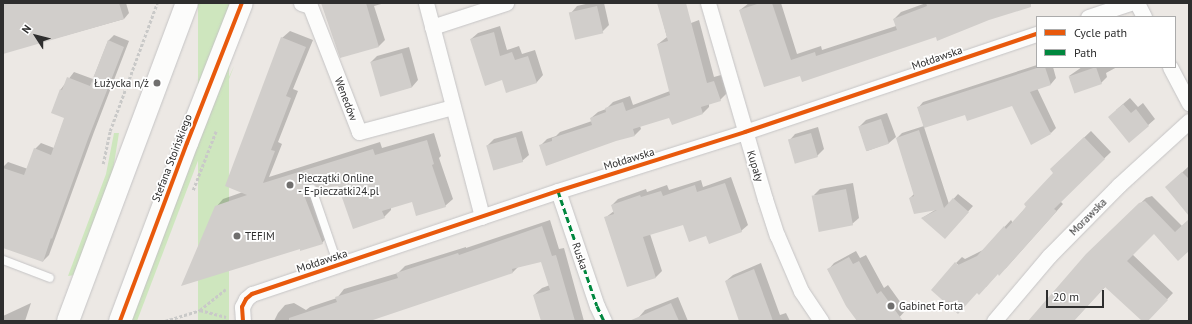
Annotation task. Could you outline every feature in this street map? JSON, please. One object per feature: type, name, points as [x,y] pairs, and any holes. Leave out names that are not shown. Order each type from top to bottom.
[{"type":"street","points":[[68,321],[187,3]]},
{"type":"street","name":"Stefana Stoińskiego","points":[[120,321],[187,143],[242,3]]},
{"type":"street","name":"Wenedów","points":[[301,3],[310,6],[359,132],[453,107]]},
{"type":"street","points":[[426,3],[482,217]]},
{"type":"street","points":[[432,27],[506,3]]},
{"type":"street","name":"Kupały","points":[[708,3],[745,132],[777,235],[801,291],[821,321]]},
{"type":"street","points":[[1091,16],[1130,3]]},
{"type":"street","points":[[1137,3],[1144,16]]},
{"type":"street","name":"Mołdawska","points":[[243,318],[242,308],[246,299],[252,294],[558,191],[745,132],[1036,34]]},
{"type":"street","points":[[1171,68],[1189,103]]},
{"type":"street","name":"Morawska","points":[[994,321],[1049,256],[1120,185],[1189,120]]},
{"type":"street","name":"Ruska","points":[[558,191],[597,306],[604,321]]},
{"type":"lane","points":[[312,189],[338,265]]},
{"type":"lane","points":[[3,260],[50,278]]},
{"type":"path","points":[[102,168],[110,131],[157,3]]},
{"type":"path","points":[[191,195],[217,129]]},
{"type":"path","points":[[165,321],[200,310],[226,289]]},
{"type":"path","points":[[200,310],[233,319],[243,318]]},
{"type":"green space","points":[[198,3],[229,3],[229,321],[198,321]]},
{"type":"green space","points":[[234,66],[137,321],[131,321],[196,149]]},
{"type":"green space","points":[[114,133],[119,133],[112,176],[75,275],[68,276],[106,174]]},
{"type":"building","points":[[3,3],[119,3],[124,19],[3,54]]},
{"type":"building","points":[[321,3],[366,3],[379,47],[340,58]]},
{"type":"building","points":[[657,3],[686,3],[707,83],[714,81],[721,101],[701,107],[703,114],[672,125],[669,118],[633,129],[635,136],[616,141],[546,166],[539,145],[552,141],[552,138],[592,125],[590,118],[606,112],[605,108],[623,102],[626,111],[670,95],[657,44],[668,41]]},
{"type":"building","points":[[760,3],[772,3],[791,60],[815,52],[816,56],[897,30],[893,19],[927,6],[926,3],[1031,3],[1031,7],[989,20],[937,41],[936,37],[802,82],[800,76],[764,87],[739,10]]},
{"type":"building","points":[[597,6],[603,33],[575,40],[569,13]]},
{"type":"building","points":[[494,32],[500,56],[512,52],[515,60],[528,56],[537,83],[506,93],[502,80],[485,86],[470,39]]},
{"type":"building","points":[[281,37],[306,47],[286,96],[291,98],[271,150],[275,151],[263,183],[373,149],[375,155],[427,140],[434,164],[432,165],[446,207],[416,216],[412,202],[382,211],[385,218],[353,229],[338,186],[317,188],[315,185],[311,184],[307,189],[302,190],[323,244],[300,251],[300,249],[181,286],[215,206],[247,195],[225,186]]},
{"type":"building","points":[[108,40],[124,47],[88,139],[43,262],[3,248],[3,168],[24,175],[34,148],[51,155],[64,118],[51,113],[60,89],[62,90],[67,77],[90,86]]},
{"type":"building","points":[[402,53],[412,88],[380,97],[370,62]]},
{"type":"building","points":[[1037,68],[1045,68],[1051,85],[1030,92],[1051,134],[1031,145],[1012,106],[967,121],[965,115],[924,128],[917,107]]},
{"type":"building","points":[[1096,68],[1102,84],[1074,93],[1069,76]]},
{"type":"building","points":[[1123,104],[1131,113],[1136,109],[1149,126],[1129,143],[1108,117]]},
{"type":"building","points":[[881,119],[889,144],[866,151],[858,126]]},
{"type":"building","points":[[919,130],[944,208],[953,198],[969,212],[945,239],[921,218],[937,210],[914,214],[909,198],[914,196],[896,138]]},
{"type":"building","points":[[811,133],[818,157],[795,164],[788,140]]},
{"type":"building","points":[[516,137],[523,162],[493,171],[486,146]]},
{"type":"building","points":[[1084,137],[1105,159],[1054,209],[1057,211],[999,276],[998,274],[979,295],[977,293],[958,314],[931,290],[955,262],[958,265],[977,256],[1004,226],[1006,229],[1026,207],[1024,204],[1053,173],[1050,169]]},
{"type":"building","points":[[1182,172],[1189,179],[1189,216],[1165,187]]},
{"type":"building","points":[[725,183],[742,232],[709,244],[706,236],[689,242],[683,225],[643,237],[656,278],[627,287],[604,217],[614,214],[611,205],[640,195],[641,197],[661,191],[663,196],[695,185],[697,192]]},
{"type":"building","points":[[846,189],[853,225],[819,232],[812,196]]},
{"type":"building","points":[[1145,201],[1175,232],[1189,219],[1189,251],[1178,261],[1154,234],[1127,261],[1168,300],[1148,321],[1142,321],[1105,287],[1074,321],[1028,321],[1086,254],[1139,203]]},
{"type":"building","points":[[542,226],[552,256],[556,255],[575,321],[541,321],[533,295],[550,290],[541,262],[512,269],[513,273],[370,321],[289,321],[289,318],[337,302],[335,297],[398,278],[396,273],[458,253],[459,255]]},
{"type":"building","points":[[849,257],[853,264],[859,261],[877,294],[881,291],[903,321],[857,321],[846,306],[827,269]]},
{"type":"building","points":[[754,269],[773,321],[739,321],[725,281]]},
{"type":"building","points":[[671,303],[679,321],[629,321]]},
{"type":"marked path","points":[[558,191],[597,306],[604,321]]},
{"type":"cycle path","points":[[120,321],[187,143],[242,3]]},
{"type":"cycle path","points":[[243,321],[242,307],[246,299],[252,294],[558,191],[745,132],[1036,34]]},
{"type":"place","name":"Łużycka n/ż","points":[[157,83]]},
{"type":"place","name":"Pieczątki Online - E-pieczatki24.pl","points":[[290,185]]},
{"type":"place","name":"TEFIM","points":[[237,236]]},
{"type":"place","name":"Gabinet Forta","points":[[891,306]]}]
